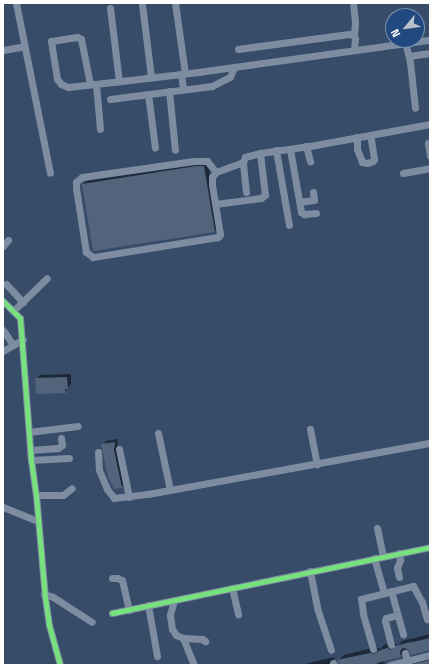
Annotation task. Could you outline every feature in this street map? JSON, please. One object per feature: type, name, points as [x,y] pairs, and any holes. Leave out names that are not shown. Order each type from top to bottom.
[{"type":"street","points":[[16,3],[50,174]]},
{"type":"street","points":[[174,3],[183,74],[183,90]]},
{"type":"street","points":[[353,3],[356,24],[354,50]]},
{"type":"street","points":[[142,4],[151,77]]},
{"type":"street","points":[[110,8],[118,81]]},
{"type":"street","points":[[238,49],[349,34],[354,35]]},
{"type":"street","points":[[100,128],[93,84],[81,39],[77,37],[51,41],[54,68],[57,79],[61,84],[68,87],[93,84],[118,81],[151,77],[183,74],[385,45]]},
{"type":"street","points":[[3,50],[25,46]]},
{"type":"street","points":[[407,48],[415,108]]},
{"type":"street","points":[[409,56],[430,53]]},
{"type":"street","points":[[110,99],[212,86],[230,77],[234,66]]},
{"type":"street","points":[[169,91],[175,150]]},
{"type":"street","points":[[148,94],[155,148]]},
{"type":"street","points":[[246,192],[243,162],[245,157],[276,150],[290,149],[430,124]]},
{"type":"street","points":[[358,137],[357,148],[362,162],[367,163],[373,161],[374,159],[370,135]]},
{"type":"street","points":[[428,142],[430,156]]},
{"type":"street","points":[[306,146],[310,161]]},
{"type":"street","points":[[290,149],[301,212],[304,214],[316,213]]},
{"type":"street","points":[[276,150],[289,225]]},
{"type":"street","points":[[215,204],[261,198],[265,195],[260,153]]},
{"type":"street","points":[[216,172],[207,161],[194,161],[82,177],[76,182],[76,188],[86,252],[92,257],[218,237],[220,234],[212,177],[216,172],[243,162]]},
{"type":"street","points":[[403,173],[430,168]]},
{"type":"street","points":[[300,202],[314,200],[313,192]]},
{"type":"street","points":[[13,311],[47,278]]},
{"type":"street","points":[[6,284],[23,302]]},
{"type":"street","points":[[3,301],[20,318],[23,339],[30,450],[36,495],[44,596],[60,665]]},
{"type":"street","points":[[3,330],[13,345]]},
{"type":"street","points":[[3,351],[23,339]]},
{"type":"street","points":[[29,432],[78,426]]},
{"type":"street","points":[[310,430],[317,464]]},
{"type":"street","points":[[158,433],[170,490]]},
{"type":"street","points":[[30,450],[58,448],[62,444],[61,438]]},
{"type":"street","points":[[98,452],[99,470],[107,489],[114,498],[170,490],[430,443]]},
{"type":"street","points":[[119,449],[129,497]]},
{"type":"street","points":[[31,460],[69,458]]},
{"type":"street","points":[[36,495],[63,495],[72,488]]},
{"type":"street","points":[[3,507],[38,521]]},
{"type":"street","points":[[377,528],[383,556]]},
{"type":"street","points":[[112,614],[148,605],[430,546]]},
{"type":"street","points":[[398,577],[397,568],[400,560],[399,553]]},
{"type":"street","points":[[374,558],[397,614],[403,634]]},
{"type":"street","points":[[310,571],[317,608],[331,650]]},
{"type":"street","points":[[112,578],[122,580],[129,610]]},
{"type":"street","points":[[373,649],[363,613],[361,599],[414,587],[422,602],[427,619]]},
{"type":"street","points":[[232,588],[238,614]]},
{"type":"street","points":[[44,596],[53,597],[92,622]]},
{"type":"street","points":[[174,600],[170,615],[175,634],[183,638],[202,639],[205,641]]},
{"type":"street","points":[[148,605],[149,620],[157,656]]},
{"type":"street","points":[[391,645],[385,620],[386,618],[397,614]]},
{"type":"street","points":[[183,638],[194,665]]},
{"type":"street","points":[[405,653],[408,663]]},
{"type":"street","points":[[390,665],[408,663],[430,655]]},
{"type":"building","points":[[204,166],[215,232],[93,251],[82,184]]},
{"type":"building","points":[[67,377],[68,389],[65,389],[66,393],[36,394],[35,378]]},
{"type":"building","points":[[115,442],[114,450],[122,488],[114,489],[108,477],[101,444]]},
{"type":"building","points":[[430,638],[430,650],[411,655],[408,649],[403,648],[400,651],[401,657],[377,663],[378,665],[339,665],[337,660],[370,653],[374,654],[387,648],[392,650],[396,646]]},
{"type":"building","points":[[430,660],[430,665],[413,665],[413,664]]},
{"type":"cycle path","points":[[3,301],[20,318],[31,460],[36,495],[45,597],[49,625],[60,665]]},
{"type":"cycle path","points":[[112,613],[430,547]]}]
